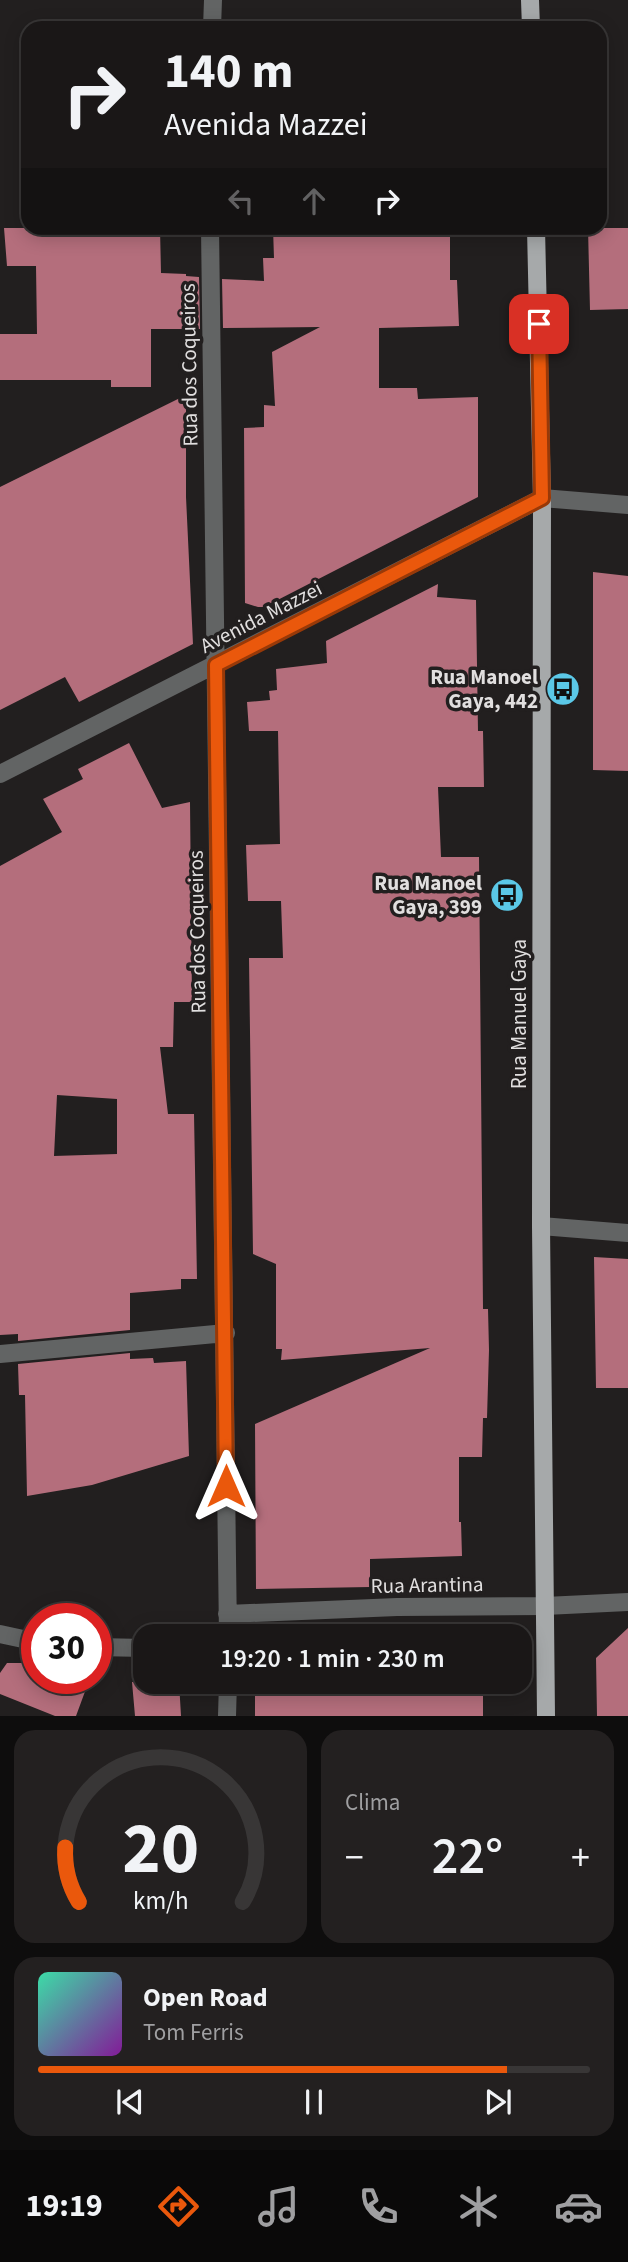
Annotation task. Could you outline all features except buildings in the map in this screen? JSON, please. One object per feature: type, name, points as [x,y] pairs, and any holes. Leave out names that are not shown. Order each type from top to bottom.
[{"type":"main road","points":[[530,0],[531,21]]},
{"type":"main road","name":"Rua Manuel Gaya","points":[[536,235],[542,498],[541,1226],[545,1716]]},
{"type":"street","points":[[212,21],[213,0]]},
{"type":"street","name":"Rua dos Coqueiros","points":[[209,235],[226,1333],[227,1624]]},
{"type":"street","points":[[542,498],[628,505]]},
{"type":"street","name":"Avenida Mazzei","points":[[0,774],[542,498]]},
{"type":"street","points":[[541,1226],[628,1233]]},
{"type":"street","points":[[0,1354],[226,1333]]},
{"type":"street","name":"Rua Arantina","points":[[227,1614],[628,1602]]},
{"type":"street","points":[[0,1634],[21,1639]]},
{"type":"street","points":[[112,1647],[133,1648]]},
{"type":"street","points":[[227,1716],[228,1694]]},
{"type":"place","name":"Rua Manoel Gaya, 442","points":[[563,689]]},
{"type":"place","name":"Rua Manoel Gaya, 399","points":[[507,895]]},
{"type":"route","points":[[226,1486],[216,665],[542,498],[539,324]]}]
